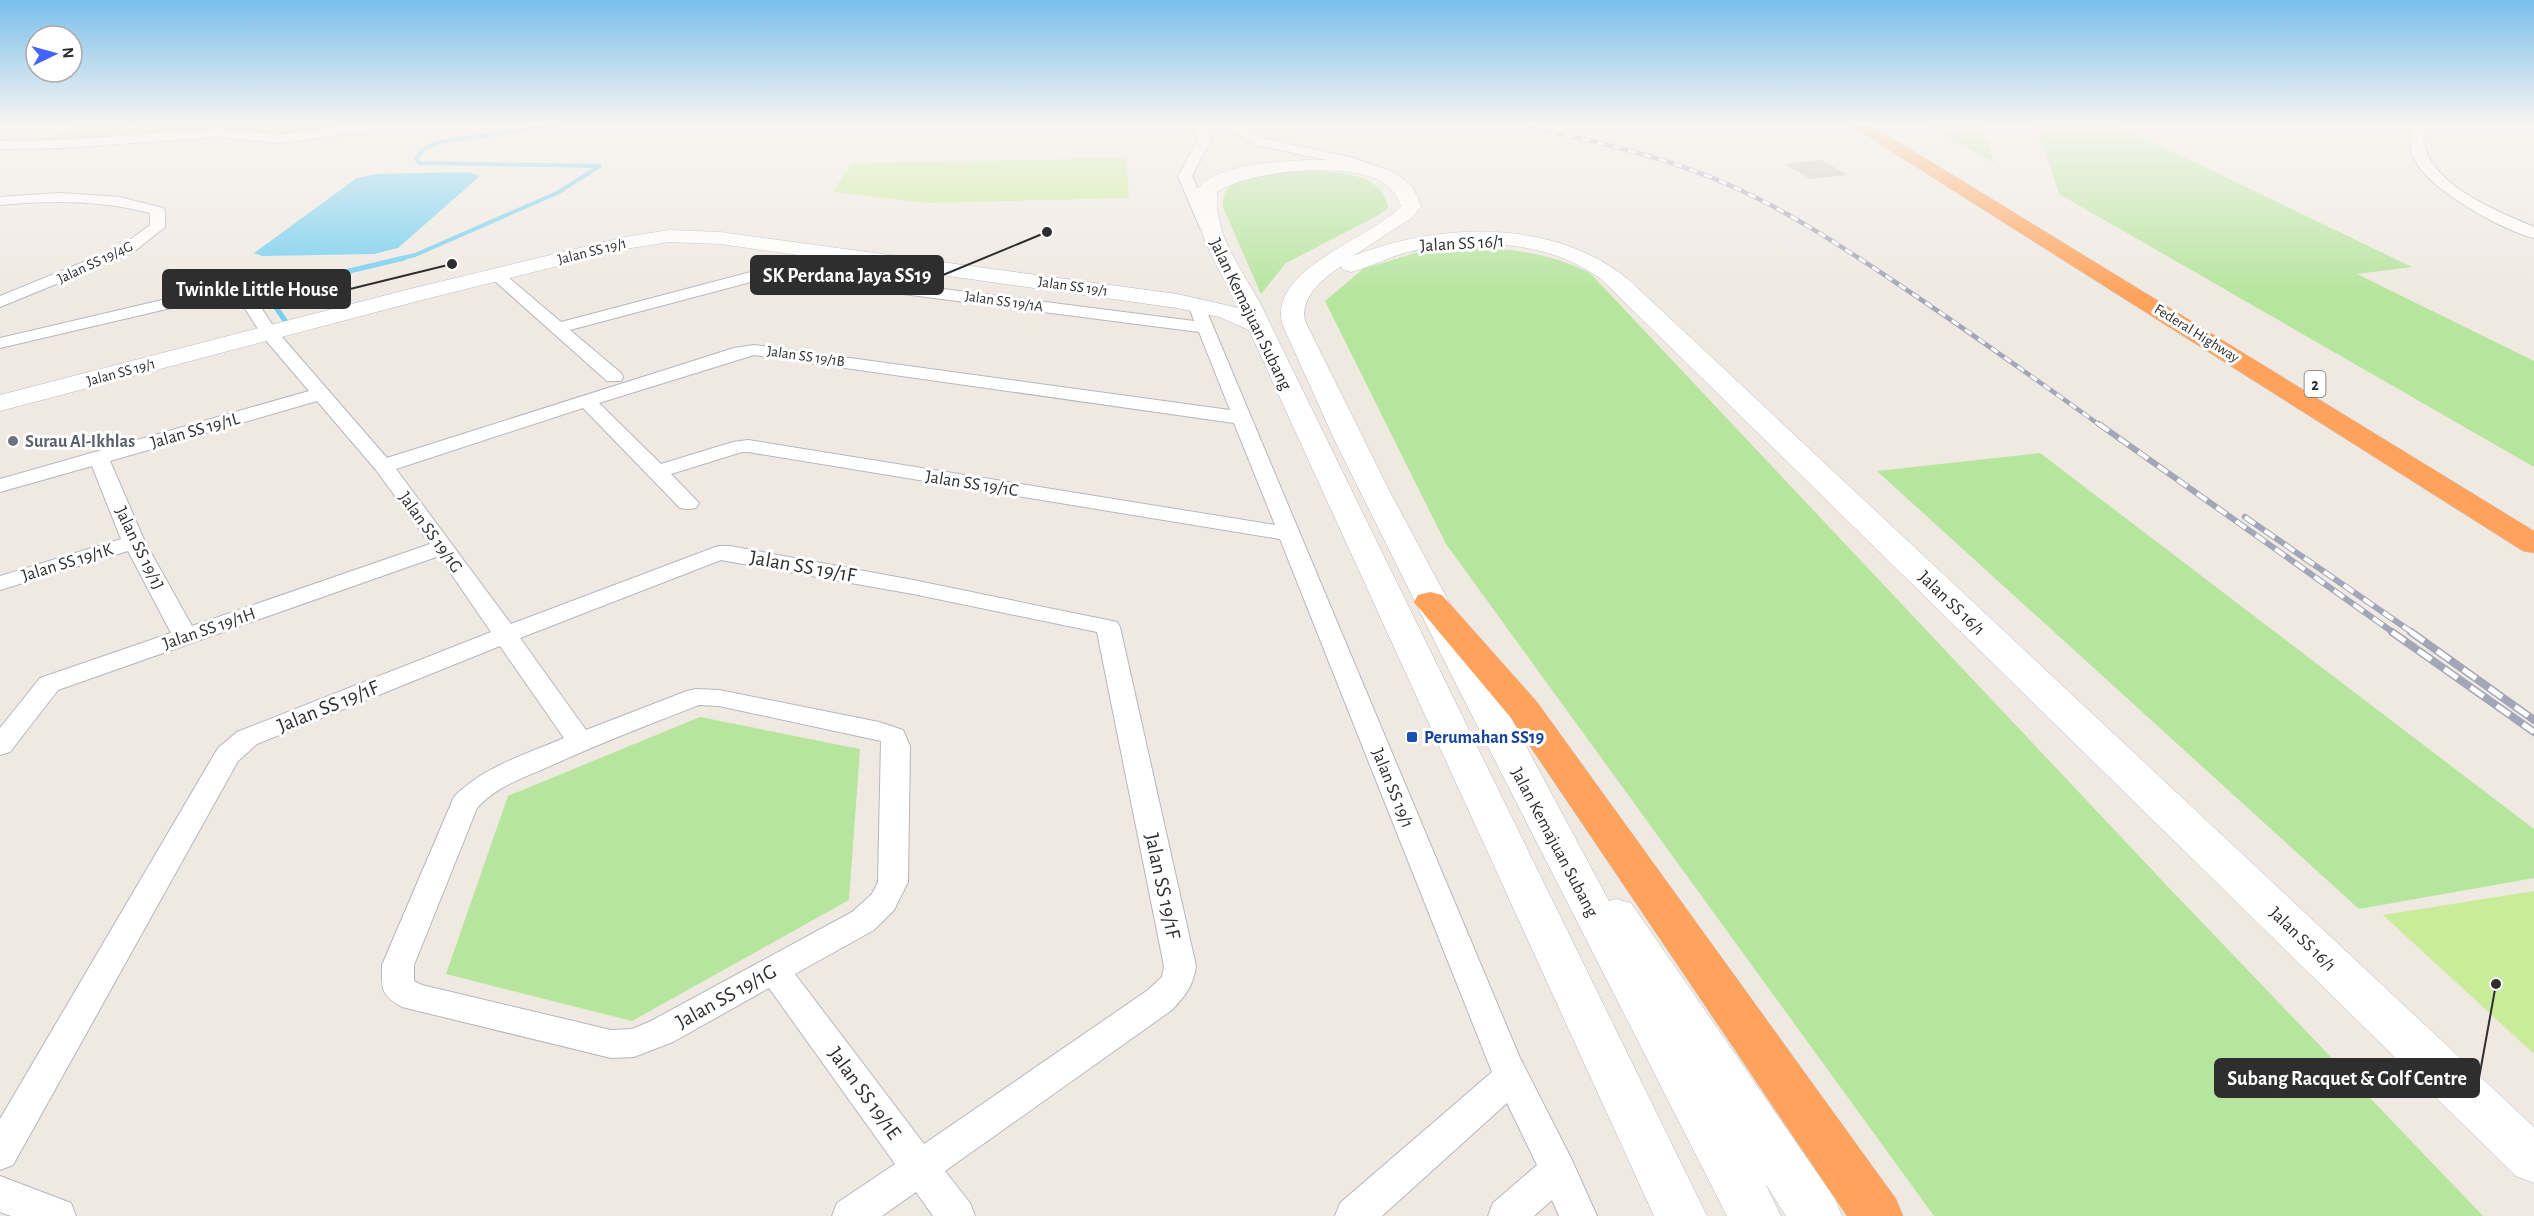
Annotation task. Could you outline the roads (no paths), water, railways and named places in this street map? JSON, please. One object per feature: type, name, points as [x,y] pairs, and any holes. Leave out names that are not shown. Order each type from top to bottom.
[{"type":"highway","name":"Federal Highway","points":[[1950,182],[2534,544]]},
{"type":"highway","name":"Federal Highway","points":[[1979,182],[2534,517]]},
{"type":"highway","points":[[1431,602],[1524,710],[1877,1216]]},
{"type":"main road","name":"Jalan Kemajuan Subang","points":[[1222,182],[1207,190],[1204,201],[1208,228],[1240,287],[1681,1216]]},
{"type":"main road","name":"Jalan Kemajuan Subang","points":[[1393,182],[1401,186],[1410,199],[1411,206],[1406,213],[1328,264],[1311,278],[1298,295],[1292,311],[1329,400],[1510,758],[1755,1216]]},
{"type":"main road","name":"Jalan SS 19/1","points":[[0,403],[496,275],[635,241],[669,236],[694,236],[1247,318],[1258,325]]},
{"type":"main road","name":"Jalan SS 16/1","points":[[1298,295],[1364,259],[1407,247],[1442,241],[1495,239],[1519,241],[1575,255],[1601,268],[1627,290],[2534,1160]]},
{"type":"main road","points":[[1204,313],[1231,296],[1240,287]]},
{"type":"main road","points":[[1510,758],[1816,1216]]},
{"type":"street","points":[[1188,182],[1208,228]]},
{"type":"street","points":[[2443,182],[2454,193],[2534,233]]},
{"type":"street","name":"Jalan SS 19/4G","points":[[0,201],[80,197],[128,201],[158,211],[157,227],[126,250],[0,302]]},
{"type":"street","name":"Jalan SS 19/1A","points":[[558,328],[760,273],[782,272],[1204,313]]},
{"type":"street","points":[[496,275],[614,377]]},
{"type":"street","name":"Jalan SS 19/1G","points":[[0,343],[237,287],[244,292],[268,333],[383,466],[444,547],[580,741]]},
{"type":"street","name":"Jalan SS 19/1","points":[[1204,313],[1243,418],[1511,1077],[1558,1170],[1578,1216]]},
{"type":"street","name":"Jalan SS 19/1B","points":[[383,466],[740,352],[766,350],[1243,418]]},
{"type":"street","name":"Jalan SS 19/1L","points":[[0,486],[321,394]]},
{"type":"street","points":[[586,400],[688,503]]},
{"type":"street","name":"Jalan SS 19/1C","points":[[657,472],[740,446],[748,446],[1290,534]]},
{"type":"street","name":"Jalan SS 19/1J","points":[[98,457],[134,542],[184,636]]},
{"type":"street","name":"Jalan SS 19/1K","points":[[0,583],[134,542]]},
{"type":"street","name":"Jalan SS 19/1H","points":[[0,746],[49,684],[444,547]]},
{"type":"street","name":"Jalan SS 19/1F","points":[[0,1153],[228,755],[247,738],[505,635],[718,554],[730,553],[1108,627],[1180,966],[1176,983],[1160,1000],[851,1216]]},
{"type":"street","name":"Jalan SS 19/1G","points":[[696,698],[718,698],[879,731],[893,736],[896,746],[893,882],[883,902],[863,921],[661,1032],[634,1043],[611,1044],[414,997],[398,988],[398,965],[468,799],[472,794],[501,777],[580,741],[696,698]]},
{"type":"street","name":"Jalan SS 19/1E","points":[[774,970],[956,1216]]},
{"type":"street","points":[[1354,1216],[1511,1077]]},
{"type":"street","points":[[1507,1216],[1558,1170]]},
{"type":"street","points":[[0,1194],[57,1216]]},
{"type":"water","points":[[352,182],[473,182],[398,248],[374,254],[262,256],[254,253]]},
{"type":"waterway","points":[[398,259],[415,255],[557,193],[575,182]]},
{"type":"waterway","points":[[286,322],[266,293],[273,289],[404,258]]},
{"type":"railway","points":[[1721,182],[1810,227],[1877,270],[1962,327],[2101,426]]},
{"type":"railway","points":[[2099,424],[2394,633]]},
{"type":"railway","points":[[2245,517],[2413,633]]},
{"type":"railway","points":[[2392,632],[2534,732]]},
{"type":"railway","points":[[2411,632],[2534,720]]},
{"type":"place","name":"SK Perdana Jaya SS19","points":[[1047,232]]},
{"type":"place","name":"Twinkle Little House","points":[[452,264]]},
{"type":"place","name":"Surau Al-Ikhlas","points":[[13,441]]},
{"type":"place","name":"Perumahan SS19","points":[[1412,737]]},
{"type":"place","name":"Subang Racquet & Golf Centre","points":[[2496,984]]}]
